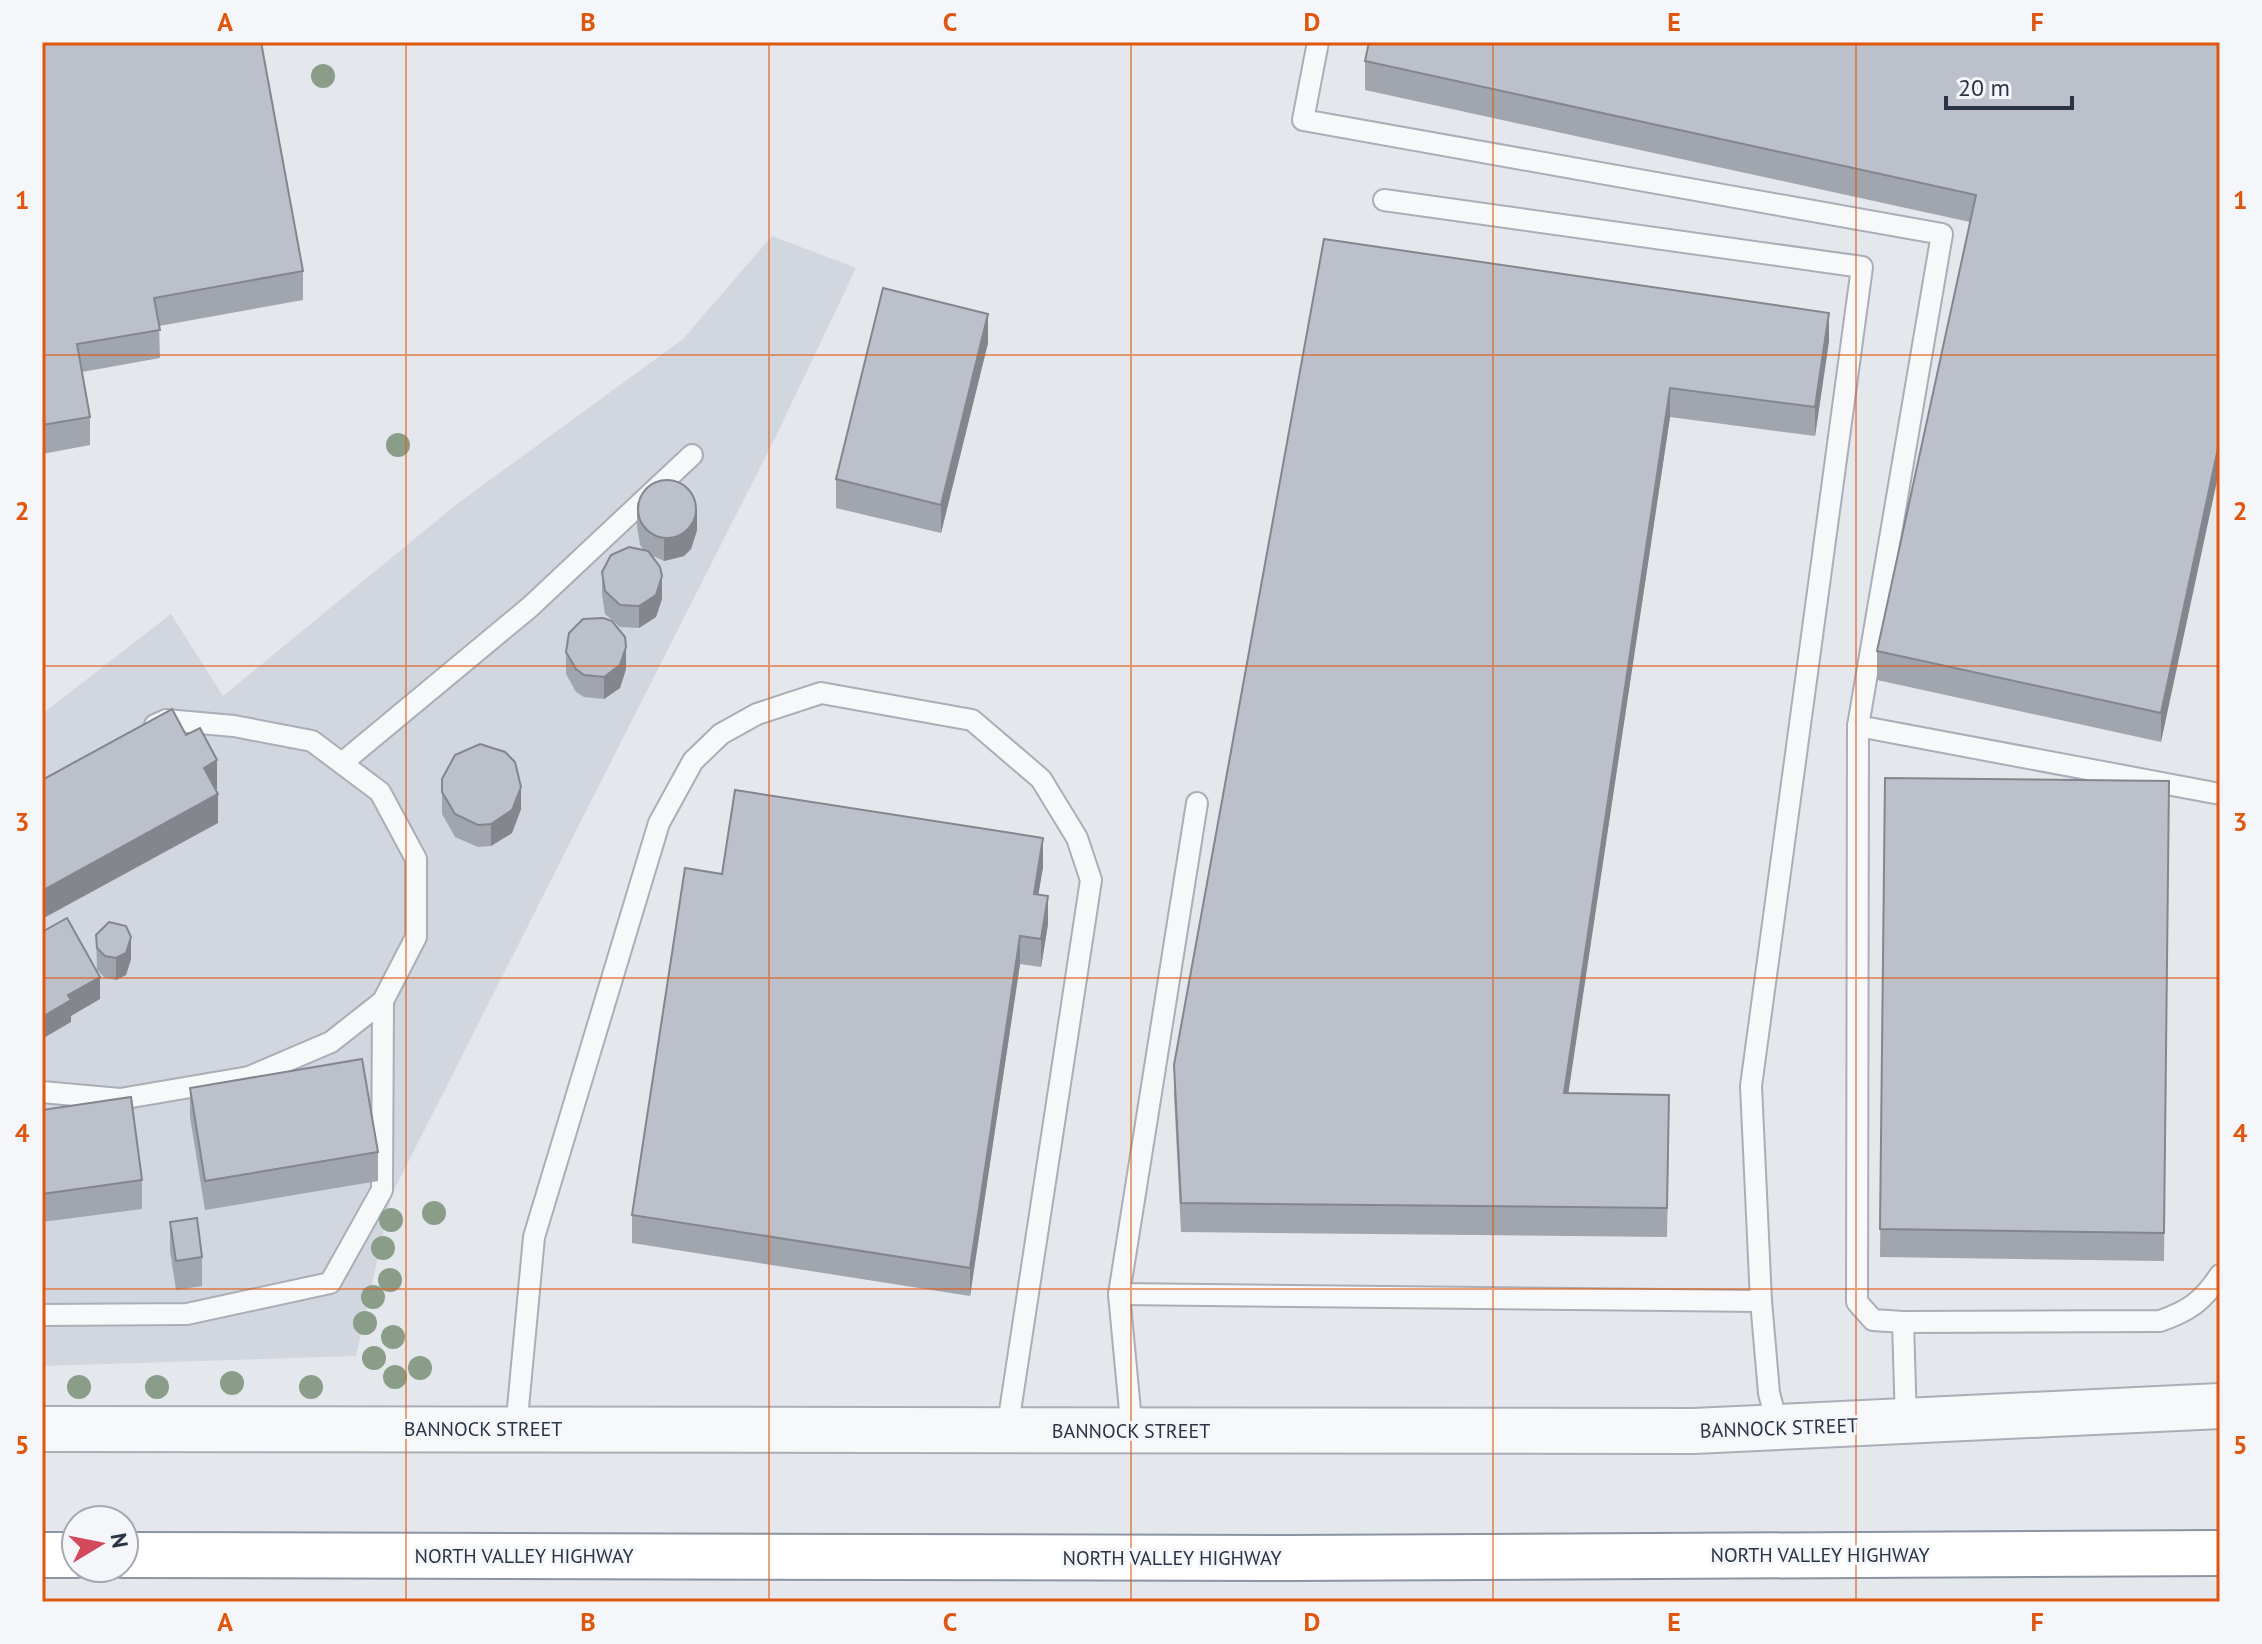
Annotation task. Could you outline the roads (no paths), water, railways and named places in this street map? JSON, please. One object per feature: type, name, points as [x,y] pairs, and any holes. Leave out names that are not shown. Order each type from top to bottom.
[{"type":"highway","name":"NORTH VALLEY HIGHWAY","points":[[140,1555],[1291,1558],[2220,1553]]},
{"type":"street","name":"BANNOCK STREET","points":[[42,1429],[1440,1433],[1778,1428],[2220,1406]]},
{"type":"lane","points":[[1318,42],[1303,120],[1942,234],[1858,726],[1857,1302],[1873,1320],[1903,1322],[2160,1321],[2185,1312],[2205,1298],[2220,1275]]},
{"type":"lane","points":[[1384,200],[1862,267],[1751,1086],[1761,1301],[1769,1393],[1778,1428]]},
{"type":"lane","points":[[342,763],[530,607],[692,455]]},
{"type":"lane","points":[[516,1429],[534,1237],[659,823],[693,761],[721,734],[757,714],[821,693],[972,720],[1041,779],[1077,838],[1091,880],[1007,1431]]},
{"type":"lane","points":[[42,1092],[120,1099],[249,1077],[331,1042],[383,1001],[416,937],[416,859],[380,792],[342,763],[312,741],[234,726],[166,720],[140,732]]},
{"type":"lane","points":[[1858,726],[2220,794]]},
{"type":"lane","points":[[1132,1432],[1119,1294],[1197,803]]},
{"type":"lane","points":[[42,1315],[187,1314],[330,1283],[382,1190],[383,1001]]},
{"type":"lane","points":[[1119,1294],[1761,1301]]},
{"type":"lane","points":[[1903,1322],[1906,1423]]}]
